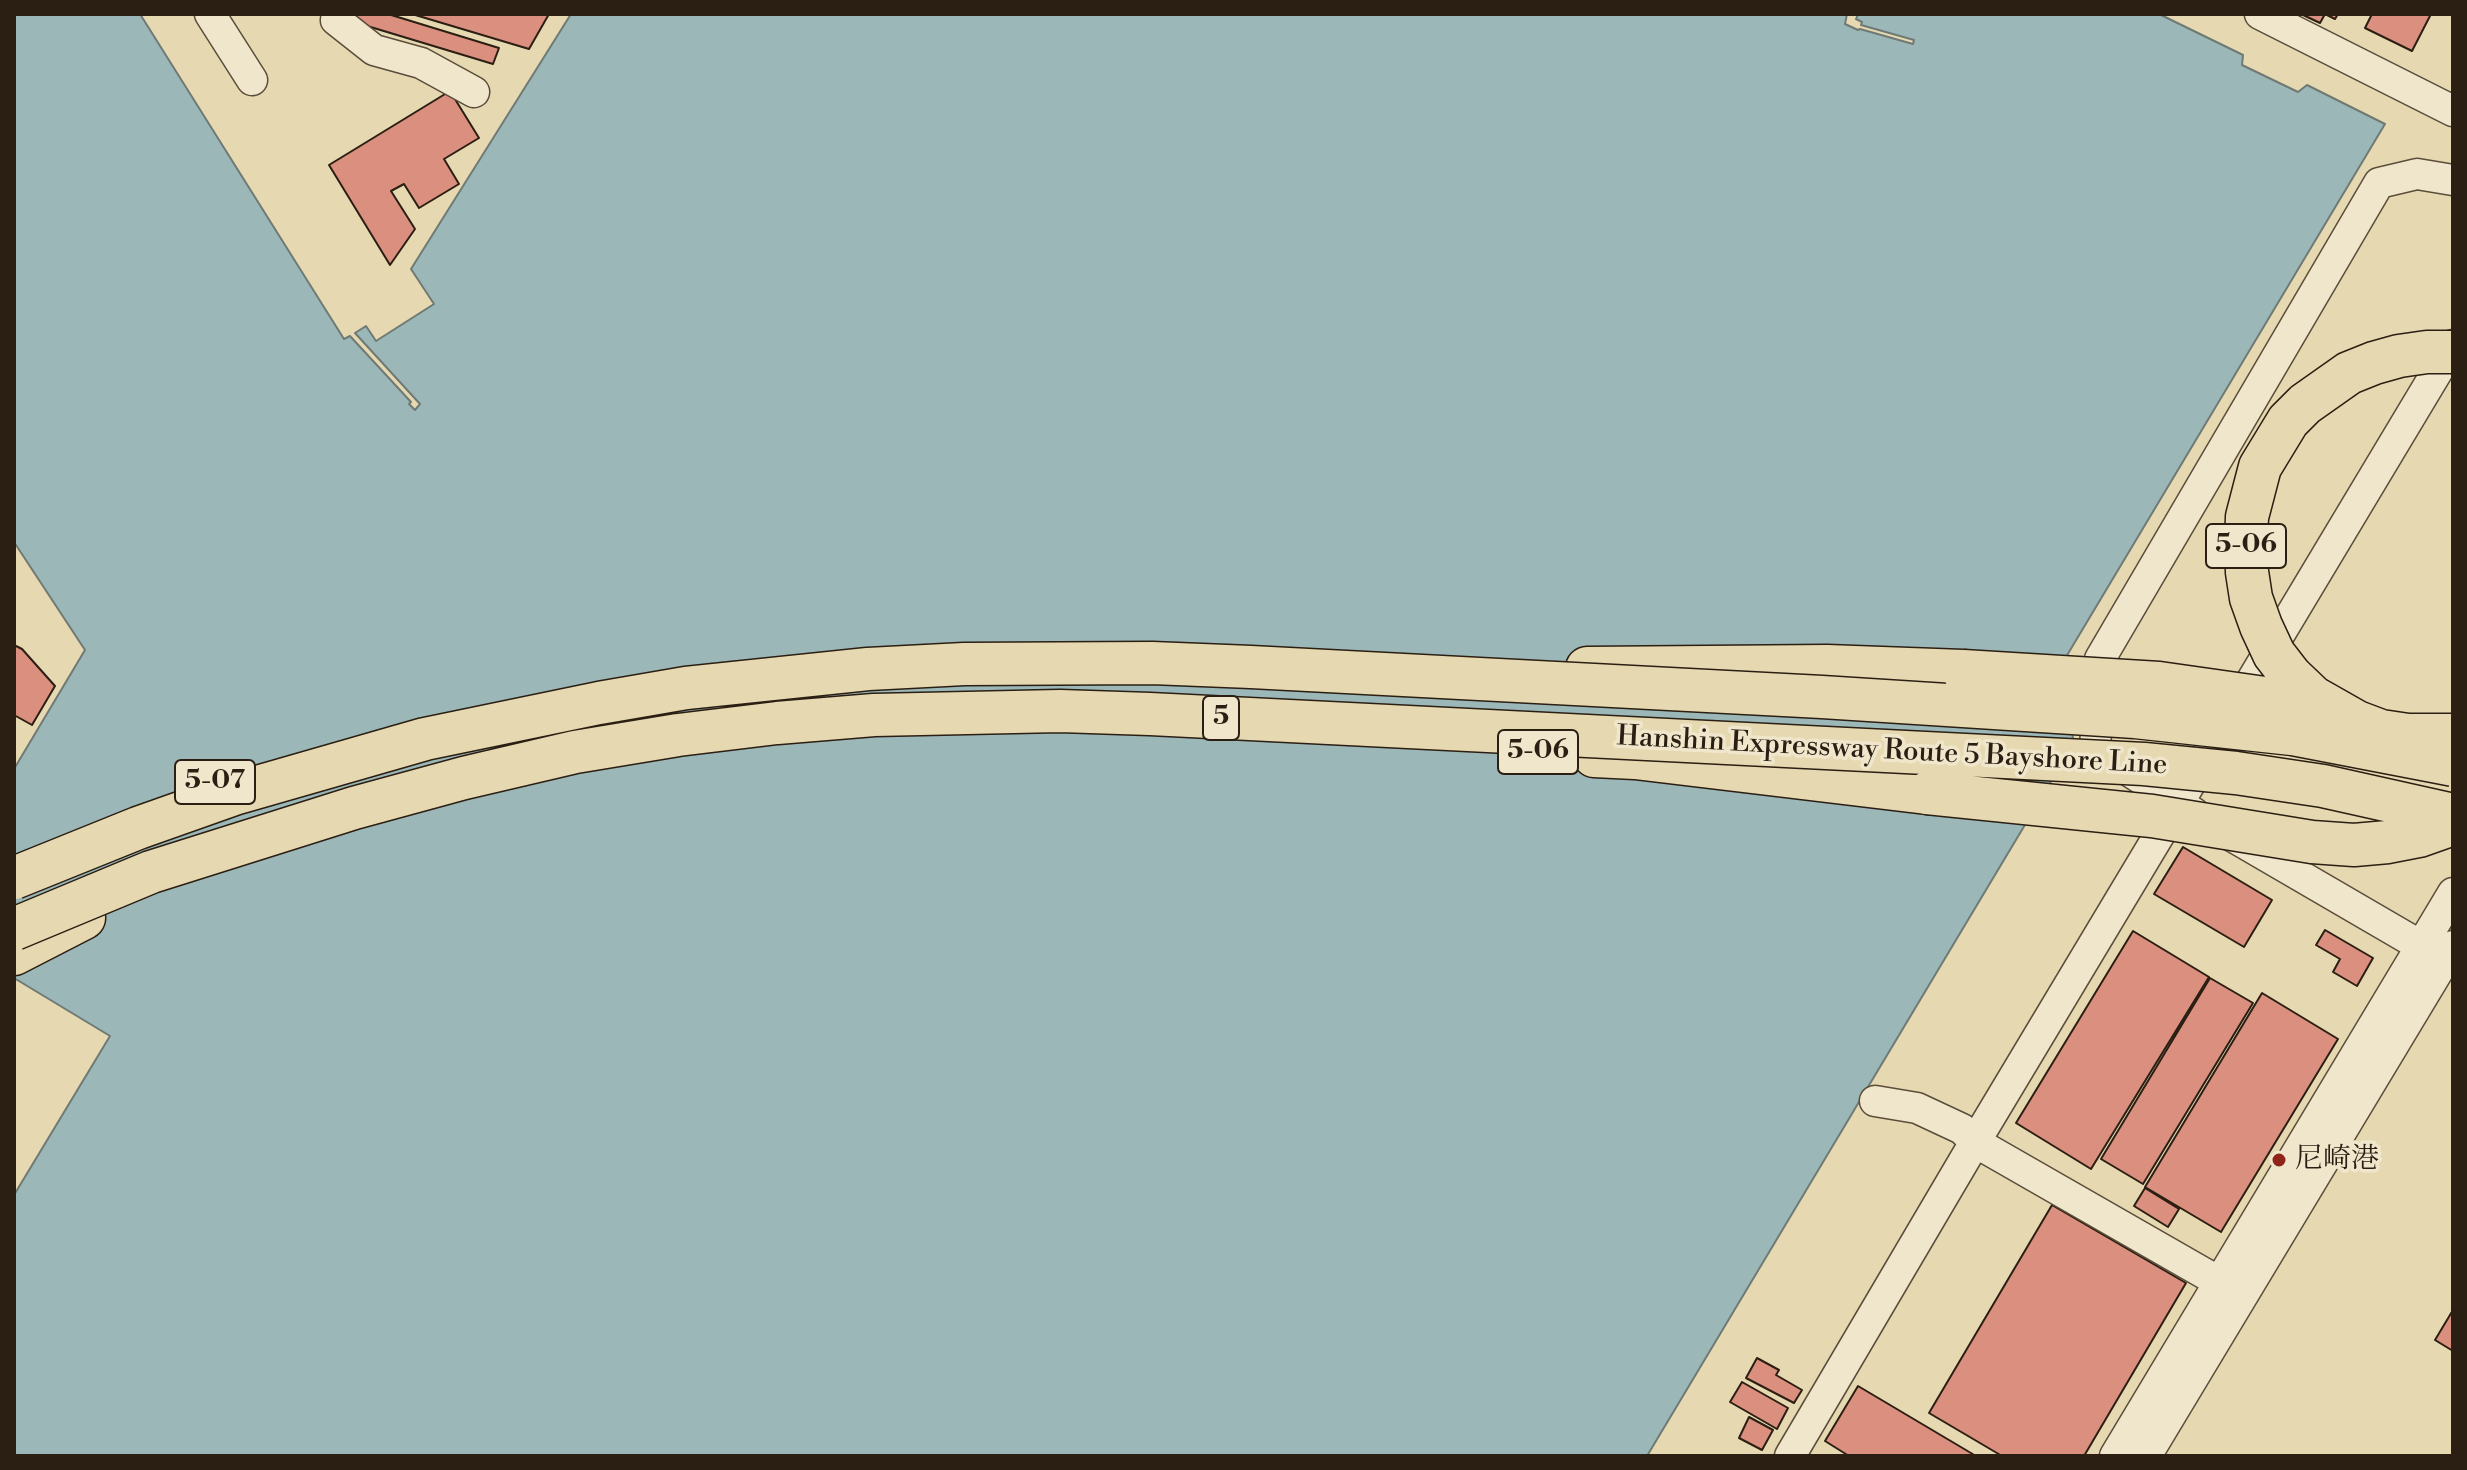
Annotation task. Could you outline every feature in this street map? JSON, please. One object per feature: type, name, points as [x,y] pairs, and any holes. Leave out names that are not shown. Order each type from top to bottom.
[{"type":"highway","name":"5-06","points":[[2453,352],[2427,352],[2374,363],[2349,373],[2305,404],[2288,421],[2260,467],[2247,517],[2246,543],[2251,598],[2261,626],[2274,654],[2313,697],[2357,722],[2381,731],[2408,735],[2453,735]]},
{"type":"highway","name":"5-06","points":[[2453,380],[2400,384],[2379,390],[2341,410],[2298,457],[2287,477],[2279,499],[2272,545],[2277,589],[2283,610],[2292,631],[2318,666],[2354,695],[2374,705],[2396,711],[2453,713]]},
{"type":"highway","name":"Hanshin Expressway Route 5 Bayshore Line","points":[[14,878],[138,828],[237,793],[425,739],[585,705],[686,688],[868,669],[1054,662],[1138,663],[1822,697],[2135,717],[2292,734],[2453,765]]},
{"type":"highway","name":"5-06","points":[[1366,674],[1687,665],[1872,667],[2159,683],[2394,717],[2453,713]]},
{"type":"highway","name":"Hanshin Expressway Route 5 Bayshore Line","points":[[14,929],[151,872],[354,808],[464,778],[575,752],[678,735],[874,715],[1060,711],[1150,714],[2144,764],[2323,786],[2453,815]]},
{"type":"highway","name":"5-06","points":[[1150,714],[1309,738],[1635,758],[2152,816],[2312,842],[2354,845],[2388,842],[2419,836],[2453,824]]},
{"type":"highway","name":"5-07","points":[[14,855],[131,810],[232,777],[337,750],[425,739]]},
{"type":"highway","name":"5-07","points":[[14,954],[252,839]]},
{"type":"street","points":[[210,14],[252,80]]},
{"type":"street","points":[[337,14],[336,20],[374,50],[421,63],[474,92]]},
{"type":"street","points":[[2260,14],[2453,111]]},
{"type":"street","points":[[2439,950],[2179,805],[2095,749],[2100,659],[2379,183],[2417,174],[2453,180]]},
{"type":"street","points":[[1790,1456],[2453,345]]},
{"type":"street","points":[[2115,1456],[2231,1289],[2439,950],[2453,893]]},
{"type":"street","points":[[1875,1101],[1917,1108],[1962,1129],[1975,1142],[2231,1289]]},
{"type":"street","points":[[2146,1456],[2231,1289]]},
{"type":"water","points":[[14,14],[140,14],[344,339],[350,336],[415,410],[420,404],[355,333],[366,326],[376,341],[434,304],[411,269],[571,14],[1847,14],[1845,24],[1858,30],[1913,44],[1914,40],[1861,25],[1862,22],[1856,19],[1858,14],[2159,14],[2243,55],[2242,65],[2298,92],[2307,85],[2385,124],[2066,657],[2073,740],[2059,768],[1647,1456],[14,1456],[14,1195],[110,1036],[14,978],[14,769],[85,650],[14,542]]},
{"type":"building","points":[[357,14],[388,14],[499,48],[493,64],[354,22]]},
{"type":"building","points":[[412,14],[549,14],[529,49]]},
{"type":"building","points":[[2301,14],[2325,14],[2320,23]]},
{"type":"building","points":[[2372,14],[2431,14],[2412,51],[2365,28]]},
{"type":"building","points":[[450,91],[479,138],[444,159],[459,184],[419,208],[404,184],[391,191],[415,229],[390,265],[329,165]]},
{"type":"building","points":[[14,645],[22,649],[55,686],[32,725],[14,715]]},
{"type":"building","points":[[2183,847],[2272,900],[2244,947],[2154,894]]},
{"type":"building","points":[[2325,930],[2373,958],[2357,986],[2333,972],[2340,959],[2316,945]]},
{"type":"building","points":[[2133,931],[2209,977],[2091,1169],[2016,1123]]},
{"type":"building","points":[[2210,978],[2253,1003],[2143,1184],[2101,1159]]},
{"type":"building","points":[[2262,993],[2338,1039],[2221,1232],[2145,1187]]},
{"type":"building","points":[[2145,1188],[2179,1209],[2168,1227],[2134,1206]]},
{"type":"building","points":[[2052,1205],[2186,1283],[2084,1456],[2002,1456],[1929,1413]]},
{"type":"building","points":[[2453,1310],[2453,1351],[2435,1340]]},
{"type":"building","points":[[1757,1358],[1779,1370],[1776,1375],[1802,1390],[1794,1403],[1746,1378]]},
{"type":"building","points":[[1742,1382],[1788,1408],[1777,1429],[1730,1402]]},
{"type":"building","points":[[1858,1386],[1976,1456],[1849,1456],[1825,1441]]},
{"type":"building","points":[[1749,1417],[1773,1430],[1762,1450],[1739,1438]]},
{"type":"place","name":"尼崎港","points":[[2279,1160]]}]
